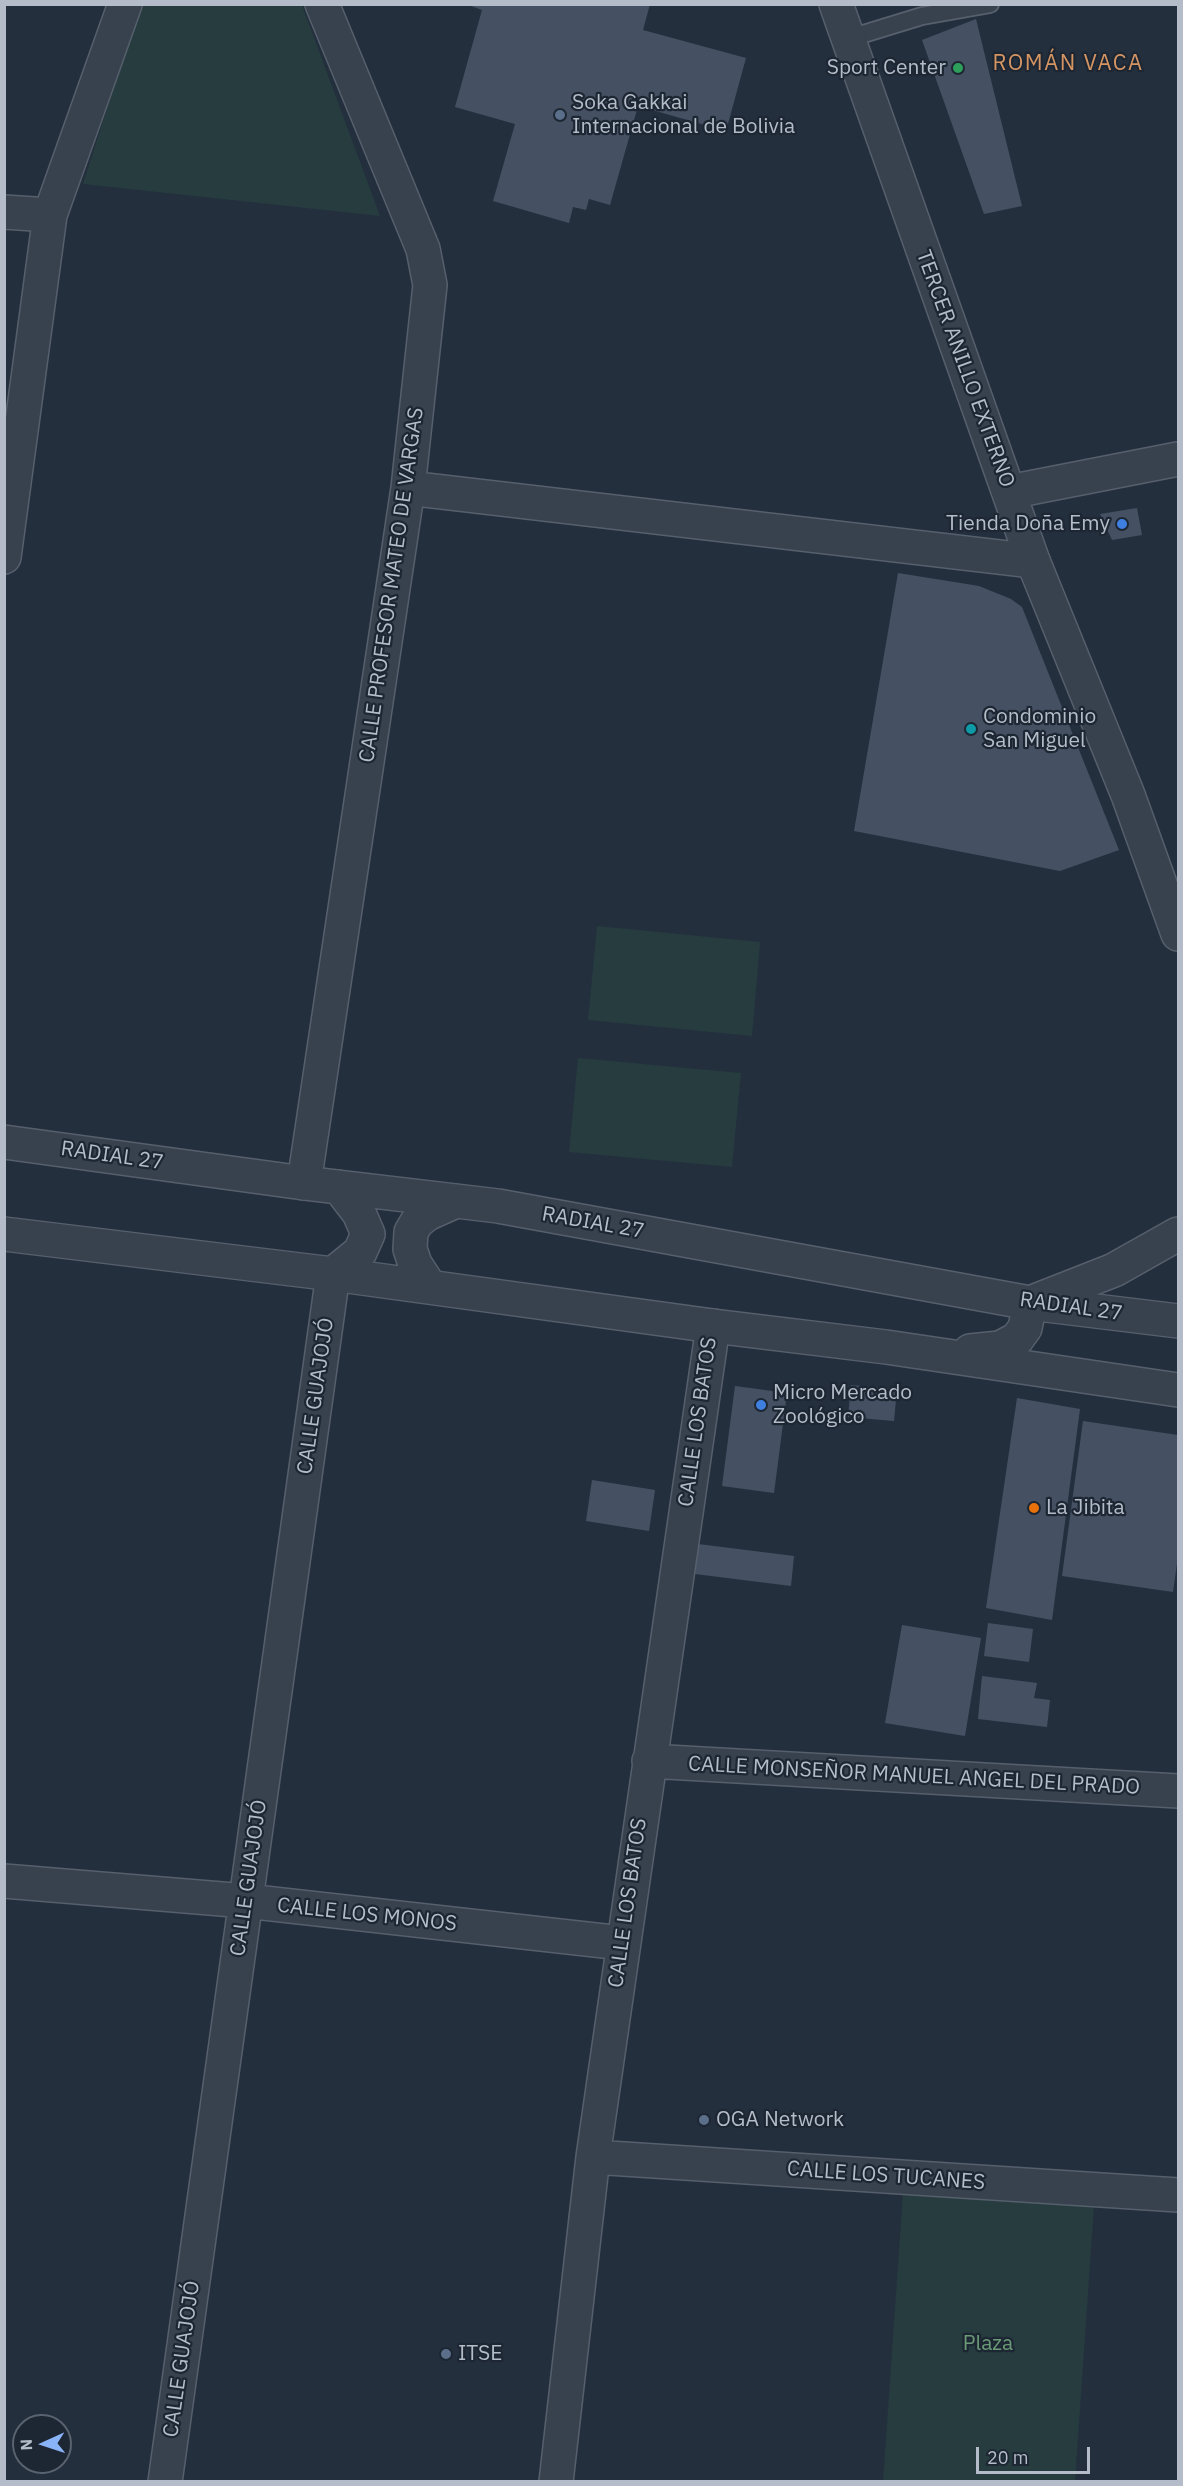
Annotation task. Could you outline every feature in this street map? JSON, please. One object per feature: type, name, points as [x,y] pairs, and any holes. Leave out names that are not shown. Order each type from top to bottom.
[{"type":"street","points":[[4,557],[50,215],[125,4]]},
{"type":"street","name":"CALLE PROFESOR MATEO DE VARGAS","points":[[304,1182],[408,488],[430,285],[423,249],[322,4]]},
{"type":"street","name":"TERCER ANILLO EXTERNO","points":[[836,4],[1033,561],[1128,795],[1179,934]]},
{"type":"street","points":[[4,212],[50,215]]},
{"type":"street","points":[[1009,492],[1179,459]]},
{"type":"street","points":[[408,488],[1033,561]]},
{"type":"street","name":"RADIAL 27","points":[[4,1142],[498,1206],[1030,1303],[1179,1321]]},
{"type":"street","points":[[333,1274],[360,1252],[368,1234],[359,1213],[339,1187]]},
{"type":"street","points":[[430,1287],[414,1264],[410,1249],[411,1232],[417,1222],[427,1214],[456,1201]]},
{"type":"street","points":[[4,1234],[333,1274],[937,1354],[1179,1390]]},
{"type":"street","points":[[937,1354],[1000,1348],[1017,1339],[1025,1328],[1030,1303],[1114,1270],[1179,1234]]},
{"type":"street","name":"CALLE GUAJOJÓ","points":[[165,2481],[333,1274]]},
{"type":"street","name":"CALLE LOS BATOS","points":[[556,2481],[593,2157],[712,1326]]},
{"type":"street","name":"CALLE MONSEÑOR MANUEL ANGEL DEL PRADO","points":[[649,1761],[1179,1791]]},
{"type":"street","name":"CALLE LOS MONOS","points":[[4,1881],[246,1901],[622,1943]]},
{"type":"street","name":"CALLE LOS TUCANES","points":[[593,2157],[1179,2195]]},
{"type":"lane","points":[[848,39],[922,16],[990,4]]},
{"type":"green space","points":[[140,5],[302,5],[380,216],[83,184]]},
{"type":"green space","points":[[597,926],[760,942],[752,1036],[588,1020]]},
{"type":"green space","points":[[578,1058],[741,1073],[732,1167],[569,1152]]},
{"type":"green space","name":"Plaza","points":[[903,2193],[1094,2206],[1075,2481],[883,2482]]},
{"type":"building","name":"Soka Gakkai Internacional de Bolivia","points":[[466,4],[650,4],[643,30],[746,58],[726,131],[638,106],[610,205],[589,199],[586,210],[573,207],[569,223],[493,201],[515,124],[455,107],[482,10]]},
{"type":"building","points":[[976,19],[1022,206],[984,214],[922,40]]},
{"type":"building","name":"Tienda Doña Emy","points":[[1137,508],[1142,535],[1112,540],[1100,514]]},
{"type":"building","name":"Condominio San Miguel","points":[[898,573],[979,586],[1011,599],[1022,607],[1119,850],[1060,871],[854,831]]},
{"type":"building","points":[[851,1385],[897,1389],[894,1421],[848,1417]]},
{"type":"building","points":[[735,1386],[787,1393],[774,1493],[722,1486]]},
{"type":"building","name":"La Jibita","points":[[1017,1398],[1080,1409],[1052,1620],[986,1608]]},
{"type":"building","points":[[1083,1421],[1178,1435],[1178,1556],[1173,1592],[1062,1576]]},
{"type":"building","points":[[592,1480],[655,1490],[649,1531],[586,1521]]},
{"type":"building","points":[[698,1544],[794,1556],[791,1586],[695,1574]]},
{"type":"building","points":[[988,1623],[1033,1629],[1029,1662],[984,1656]]},
{"type":"building","points":[[902,1625],[981,1638],[965,1736],[885,1723]]},
{"type":"building","points":[[982,1676],[1037,1683],[1034,1698],[1050,1700],[1047,1727],[978,1719]]},
{"type":"place","name":"Sport Center","points":[[958,68]]},
{"type":"place","name":"Soka Gakkai Internacional de Bolivia","points":[[560,115]]},
{"type":"place","name":"Tienda Doña Emy","points":[[1122,524]]},
{"type":"place","name":"Condominio San Miguel","points":[[971,729]]},
{"type":"place","name":"Micro Mercado Zoológico","points":[[761,1405]]},
{"type":"place","name":"La Jibita","points":[[1034,1508]]},
{"type":"place","name":"OGA Network","points":[[704,2120]]},
{"type":"place","name":"ITSE","points":[[446,2354]]},
{"type":"district","name":"ROMÁN VACA","points":[[1068,64]]}]
